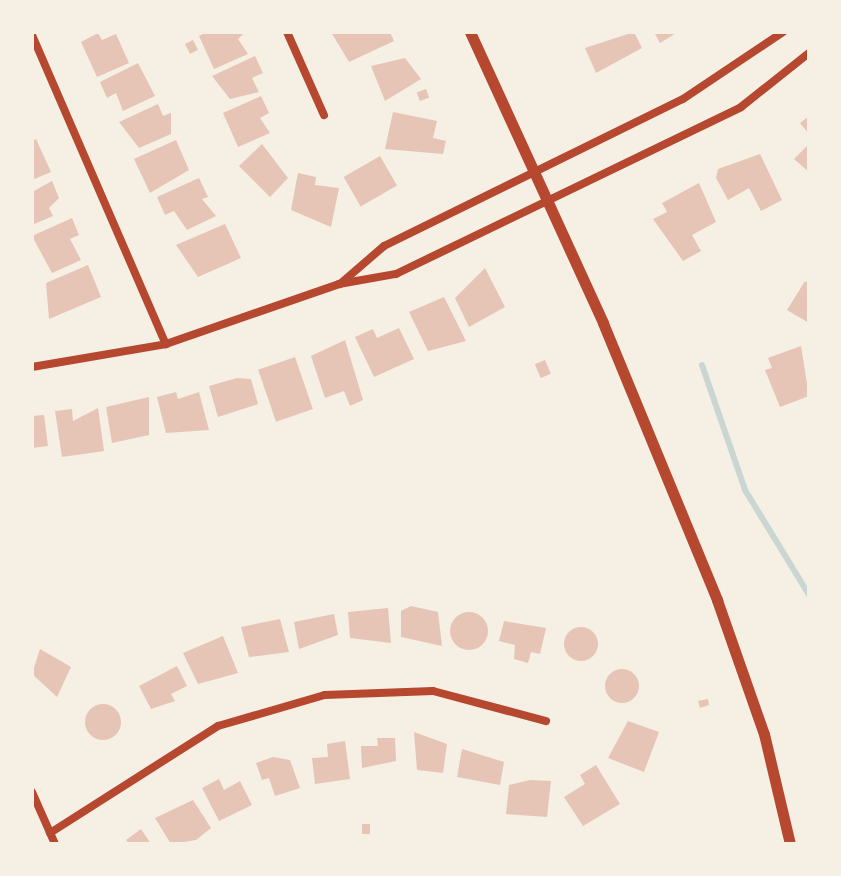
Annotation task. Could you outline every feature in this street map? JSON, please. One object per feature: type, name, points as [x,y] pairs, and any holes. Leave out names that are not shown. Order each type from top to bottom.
[{"type":"main road","points":[[470,32],[717,600],[764,734],[790,844]]},
{"type":"street","points":[[287,32],[324,115]]},
{"type":"street","points":[[339,284],[384,246],[529,170],[683,99],[783,32]]},
{"type":"street","points":[[32,35],[166,344]]},
{"type":"street","points":[[32,367],[166,344],[339,284],[396,274],[543,199],[741,107],[809,53]]},
{"type":"street","points":[[50,833],[218,726],[325,695],[433,691],[546,721]]},
{"type":"street","points":[[32,792],[55,844]]},
{"type":"building","points":[[207,32],[245,32],[238,39],[248,54],[214,69],[199,36]]},
{"type":"building","points":[[331,32],[390,32],[394,41],[349,62]]},
{"type":"building","points":[[634,32],[642,48],[596,73],[585,48]]},
{"type":"building","points":[[654,32],[678,32],[660,43]]},
{"type":"building","points":[[98,33],[102,40],[116,34],[129,63],[97,77],[81,42]]},
{"type":"building","points":[[193,40],[198,50],[190,54],[185,44]]},
{"type":"building","points":[[255,56],[263,73],[252,78],[259,92],[230,99],[212,76]]},
{"type":"building","points":[[405,58],[421,79],[385,101],[371,66]]},
{"type":"building","points":[[138,63],[155,96],[123,111],[116,93],[107,98],[100,82]]},
{"type":"building","points":[[426,89],[429,97],[420,101],[417,93]]},
{"type":"building","points":[[261,96],[269,113],[260,118],[270,133],[238,147],[223,113]]},
{"type":"building","points":[[158,104],[163,116],[171,113],[171,134],[139,148],[119,122]]},
{"type":"building","points":[[393,112],[437,121],[433,138],[446,141],[443,154],[385,149]]},
{"type":"building","points":[[809,116],[809,134],[800,123]]},
{"type":"building","points":[[36,139],[51,172],[32,180],[32,141]]},
{"type":"building","points":[[176,140],[189,170],[150,193],[134,159]]},
{"type":"building","points":[[262,144],[288,178],[270,197],[239,166]]},
{"type":"building","points":[[809,144],[809,172],[794,159]]},
{"type":"building","points":[[760,154],[782,200],[761,211],[749,188],[728,200],[716,178],[718,169]]},
{"type":"building","points":[[380,156],[397,185],[361,206],[344,177]]},
{"type":"building","points":[[298,173],[316,177],[315,185],[339,188],[331,227],[291,210]]},
{"type":"building","points":[[199,178],[208,197],[202,199],[216,216],[187,230],[174,211],[165,215],[157,197]]},
{"type":"building","points":[[52,181],[59,198],[49,208],[53,216],[32,225],[32,192]]},
{"type":"building","points":[[699,183],[716,222],[692,235],[701,251],[683,261],[653,219],[667,212],[662,203]]},
{"type":"building","points":[[72,218],[79,235],[70,239],[81,260],[52,273],[32,236]]},
{"type":"building","points":[[225,224],[241,258],[198,277],[176,245]]},
{"type":"building","points":[[88,265],[101,297],[49,319],[46,283]]},
{"type":"building","points":[[485,268],[505,307],[469,327],[455,298]]},
{"type":"building","points":[[805,281],[809,284],[809,323],[787,310]]},
{"type":"building","points":[[444,297],[466,341],[428,351],[409,312]]},
{"type":"building","points":[[399,328],[414,359],[374,377],[355,337],[373,329],[377,338]]},
{"type":"building","points":[[345,340],[363,400],[350,406],[344,391],[325,398],[311,356]]},
{"type":"building","points":[[801,346],[809,396],[780,407],[765,370],[772,368],[768,358]]},
{"type":"building","points":[[295,357],[313,409],[276,422],[258,370]]},
{"type":"building","points":[[545,360],[551,374],[541,378],[535,364]]},
{"type":"building","points":[[237,378],[251,379],[258,404],[218,417],[209,386]]},
{"type":"building","points":[[176,392],[178,399],[199,392],[209,430],[166,433],[157,397]]},
{"type":"building","points":[[149,397],[149,435],[112,443],[106,407]]},
{"type":"building","points":[[98,408],[104,451],[62,457],[55,411],[72,409],[73,421]]},
{"type":"building","points":[[44,415],[48,446],[32,448],[32,416]]},
{"type":"building","points":[[411,606],[438,612],[442,646],[401,637],[401,611]]},
{"type":"building","points":[[388,608],[391,643],[350,638],[348,612]]},
{"type":"building","points":[[469,612],[482,618],[488,631],[482,644],[469,650],[456,644],[450,631],[456,618]]},
{"type":"building","points":[[334,614],[338,635],[299,649],[294,622]]},
{"type":"building","points":[[280,619],[289,652],[249,657],[241,627]]},
{"type":"building","points":[[504,621],[546,628],[540,654],[531,652],[528,663],[514,659],[515,645],[499,641]]},
{"type":"building","points":[[581,627],[593,632],[598,644],[593,656],[581,661],[569,656],[564,644],[569,632]]},
{"type":"building","points":[[223,636],[238,673],[198,684],[183,653]]},
{"type":"building","points":[[40,649],[71,667],[57,697],[32,674]]},
{"type":"building","points":[[177,666],[187,686],[171,694],[175,701],[151,709],[139,686]]},
{"type":"building","points":[[622,669],[634,674],[639,686],[634,698],[622,703],[610,698],[605,686],[610,674]]},
{"type":"building","points":[[708,699],[709,705],[700,708],[698,701]]},
{"type":"building","points":[[103,704],[116,709],[121,722],[116,735],[103,740],[90,735],[85,722],[90,709]]},
{"type":"building","points":[[628,721],[659,732],[644,772],[608,758]]},
{"type":"building","points":[[414,732],[447,744],[443,773],[417,770]]},
{"type":"building","points":[[377,738],[395,738],[396,761],[362,768],[361,746],[378,746]]},
{"type":"building","points":[[345,741],[350,779],[315,784],[312,758],[328,757],[327,744]]},
{"type":"building","points":[[462,749],[504,762],[500,785],[457,777]]},
{"type":"building","points":[[273,757],[290,760],[300,788],[275,796],[269,778],[262,780],[256,763]]},
{"type":"building","points":[[596,765],[620,804],[583,826],[564,797],[585,784],[580,775]]},
{"type":"building","points":[[219,779],[224,790],[240,781],[252,805],[219,821],[202,788]]},
{"type":"building","points":[[530,780],[551,781],[547,817],[506,814],[509,785]]},
{"type":"building","points":[[193,800],[211,828],[196,840],[171,844],[155,818]]},
{"type":"building","points":[[362,824],[370,824],[370,834],[362,834]]},
{"type":"building","points":[[141,829],[151,844],[129,844],[126,840]]},
{"type":"waterway","points":[[702,365],[745,490],[809,595]]}]
